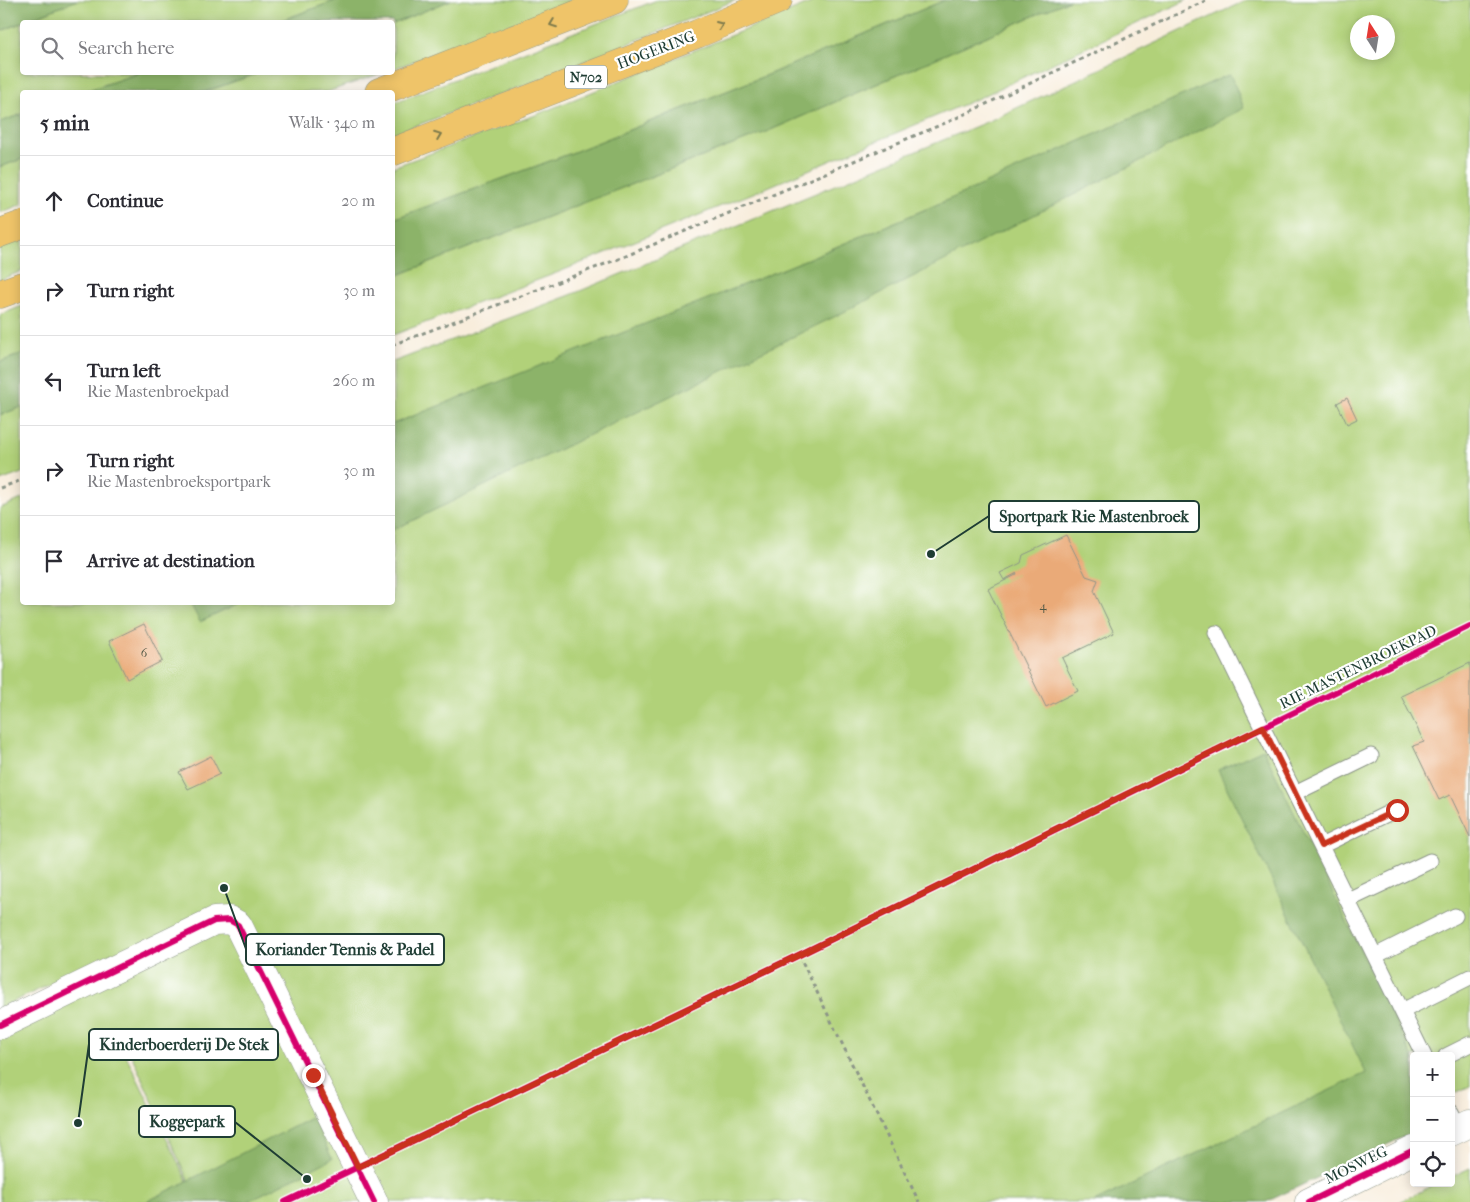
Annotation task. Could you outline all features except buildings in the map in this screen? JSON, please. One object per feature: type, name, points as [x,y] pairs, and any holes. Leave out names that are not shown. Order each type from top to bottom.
[{"type":"highway","points":[[384,90],[614,0]]},
{"type":"highway","name":"HOGERING","points":[[395,151],[697,34],[778,0]]},
{"type":"highway","points":[[0,233],[20,225]]},
{"type":"highway","points":[[0,294],[20,287]]},
{"type":"street","points":[[0,1026],[214,921],[229,920],[238,925],[374,1202]]},
{"type":"street","name":"MOSWEG","points":[[1309,1202],[1410,1152]]},
{"type":"lane","points":[[1216,633],[1422,1052]]},
{"type":"lane","points":[[1295,793],[1372,756]]},
{"type":"lane","points":[[1321,846],[1397,810]]},
{"type":"lane","points":[[1348,900],[1430,861]]},
{"type":"lane","points":[[1375,956],[1455,916]]},
{"type":"lane","points":[[1402,1011],[1470,977]]},
{"type":"lane","points":[[1454,1052],[1470,1044]]},
{"type":"path","points":[[395,344],[621,258],[950,121],[1207,0]]},
{"type":"path","points":[[0,488],[20,481]]},
{"type":"path","points":[[790,959],[808,951]]},
{"type":"path","points":[[799,955],[919,1202]]},
{"type":"green space","points":[[0,0],[77,0],[28,20],[20,20],[20,23],[1,31]]},
{"type":"green space","points":[[77,0],[337,0],[282,20],[29,20]]},
{"type":"green space","points":[[337,0],[451,0],[395,23],[395,20],[282,20]]},
{"type":"green space","points":[[451,0],[576,0],[395,68],[395,23]]},
{"type":"green space","points":[[657,0],[736,0],[531,83],[395,133],[395,102]]},
{"type":"green space","points":[[818,0],[945,0],[772,73],[569,154],[395,218],[395,166],[533,116]]},
{"type":"green space","points":[[945,0],[1070,0],[766,132],[395,276],[395,218],[569,154],[772,73]]},
{"type":"green space","points":[[1070,0],[1187,0],[979,98],[559,272],[395,334],[395,276],[766,132]]},
{"type":"green space","points":[[1247,0],[1470,0],[1470,1086],[1455,1093],[1455,1052],[1410,1052],[1410,1115],[1228,1202],[195,1202],[197,1200],[130,1052],[126,1055],[187,1181],[172,1202],[0,1202],[0,1028],[91,965],[0,1008],[0,508],[20,500],[20,605],[395,605],[395,504],[950,199],[614,338],[395,423],[395,361],[568,296],[989,121]]},
{"type":"green space","points":[[20,24],[20,75],[133,75],[89,90],[20,90],[20,115],[0,122],[0,27],[2,31]]},
{"type":"green space","points":[[133,75],[253,75],[210,90],[89,90]]},
{"type":"green space","points":[[253,75],[376,75],[333,90],[210,90]]},
{"type":"green space","points":[[1228,75],[1231,76],[1244,108],[834,317],[395,529],[395,423],[793,265],[950,199]]},
{"type":"green space","points":[[20,115],[20,160],[0,167],[0,122]]},
{"type":"green space","points":[[20,160],[20,205],[0,213],[0,167]]},
{"type":"green space","points":[[20,239],[20,272],[0,280],[0,246]]},
{"type":"green space","points":[[20,307],[20,355],[0,362],[0,315]]},
{"type":"green space","points":[[20,355],[20,408],[0,415],[0,362]]},
{"type":"green space","points":[[20,408],[20,474],[0,481],[0,415]]},
{"type":"green space","points":[[191,605],[237,605],[200,622]]},
{"type":"green space","points":[[1263,749],[1410,1052],[1410,1134],[1266,1202],[1094,1202],[1366,1073],[1218,770]]},
{"type":"green space","points":[[313,1117],[332,1159],[246,1202],[146,1202]]},
{"type":"green space","points":[[1470,1168],[1470,1200],[1467,1202],[1399,1202],[1430,1187],[1455,1187],[1455,1175]]},
{"type":"cycle path","name":"RIE MASTENBROEKPAD","points":[[285,1202],[799,955],[1470,626]]},
{"type":"cycle path","points":[[0,1025],[214,921],[229,920],[238,925],[374,1202]]},
{"type":"cycle path","points":[[1309,1202],[1410,1152]]},
{"type":"place","name":"Sportpark Rie Mastenbroek","points":[[931,554]]},
{"type":"place","name":"Koriander Tennis & Padel","points":[[224,888]]},
{"type":"place","name":"Kinderboerderij De Stek","points":[[78,1123]]},
{"type":"place","name":"Koggepark","points":[[307,1179]]},
{"type":"route","points":[[313,1075],[358,1167],[799,955],[1263,727],[1321,846],[1397,810]]}]
